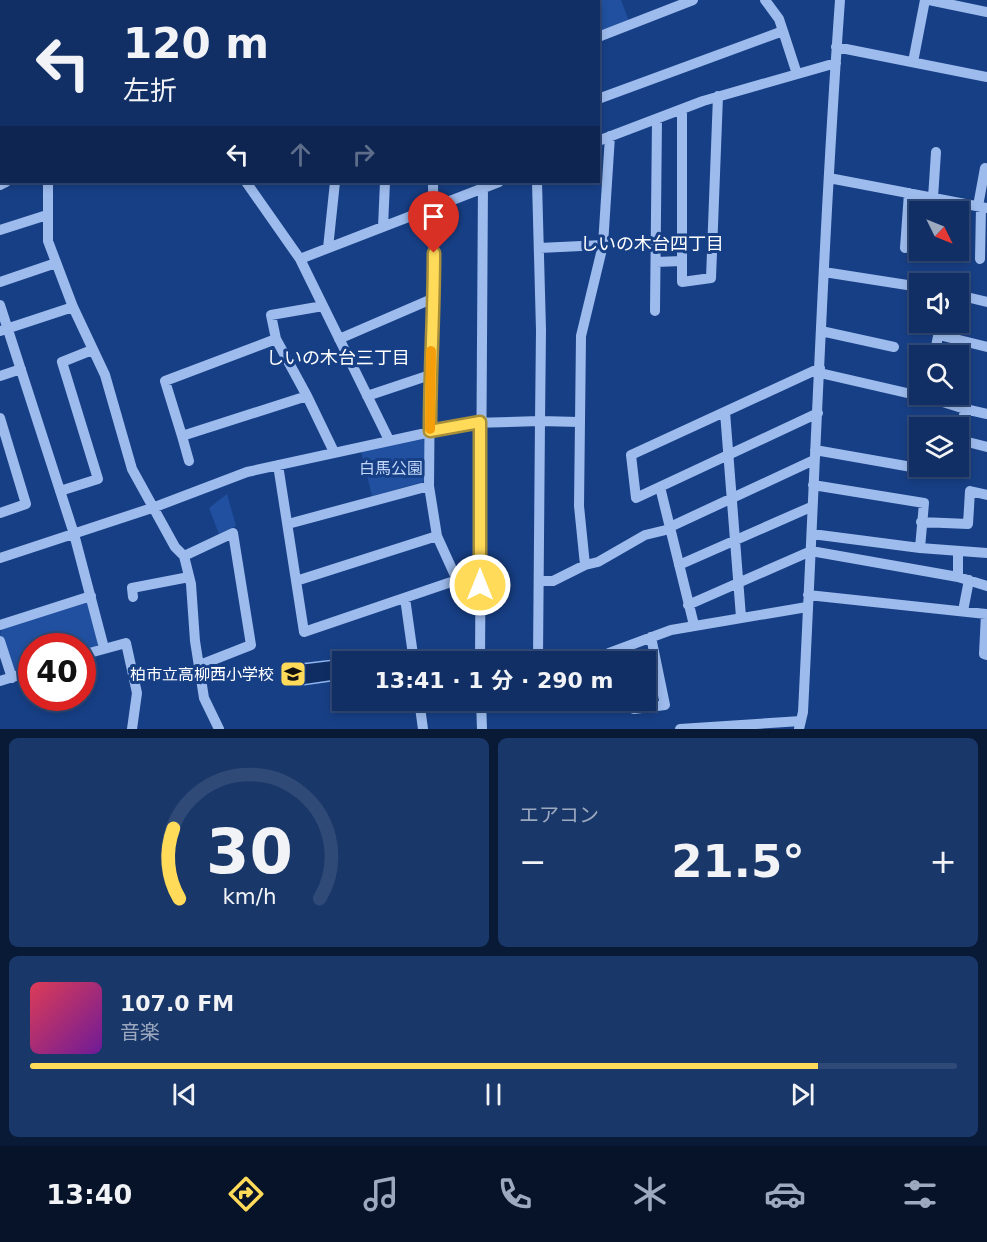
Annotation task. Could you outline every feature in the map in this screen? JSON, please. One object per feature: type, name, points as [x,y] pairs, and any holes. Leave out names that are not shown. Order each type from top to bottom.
[{"type":"street","points":[[600,36],[693,0]]},
{"type":"street","points":[[765,0],[779,19],[797,74]]},
{"type":"street","points":[[680,729],[800,725],[804,712],[814,455],[840,0]]},
{"type":"street","points":[[914,62],[927,0],[987,12]]},
{"type":"street","points":[[600,98],[783,31]]},
{"type":"street","points":[[837,46],[987,77]]},
{"type":"street","points":[[600,140],[718,96],[836,63]]},
{"type":"street","points":[[682,109],[682,282],[711,278],[718,96]]},
{"type":"street","points":[[655,311],[657,119]]},
{"type":"street","points":[[585,565],[579,506],[580,336],[603,245],[610,136]]},
{"type":"street","points":[[933,198],[936,152]]},
{"type":"street","points":[[980,259],[986,168]]},
{"type":"street","points":[[829,178],[939,201]]},
{"type":"street","points":[[48,183],[48,241],[56,263],[73,307],[105,375],[132,469],[175,547],[184,556],[193,601],[195,640],[204,698],[219,729]]},
{"type":"street","points":[[247,183],[300,259],[389,440]]},
{"type":"street","points":[[328,248],[335,183]]},
{"type":"street","points":[[382,227],[385,183]]},
{"type":"street","points":[[278,465],[304,632],[457,580],[437,536],[429,486],[430,375],[434,298],[433,183]]},
{"type":"street","points":[[537,183],[541,330],[537,651]]},
{"type":"street","points":[[300,259],[434,208],[483,185],[480,651]]},
{"type":"street","points":[[904,248],[909,193]]},
{"type":"street","points":[[0,231],[47,215]]},
{"type":"street","points":[[539,248],[603,245]]},
{"type":"street","points":[[656,262],[682,261]]},
{"type":"street","points":[[0,282],[56,263]]},
{"type":"street","points":[[824,273],[909,285]]},
{"type":"street","points":[[339,339],[434,298]]},
{"type":"street","points":[[969,298],[987,302]]},
{"type":"street","points":[[0,305],[4,329],[21,369],[74,534],[104,648]]},
{"type":"street","points":[[323,306],[271,315],[276,339],[334,452]]},
{"type":"street","points":[[4,329],[73,307]]},
{"type":"street","points":[[821,331],[894,347]]},
{"type":"street","points":[[937,345],[939,335],[987,347]]},
{"type":"street","points":[[189,461],[165,381],[276,339]]},
{"type":"street","points":[[60,490],[98,479],[62,362],[92,350]]},
{"type":"street","points":[[0,376],[21,369]]},
{"type":"street","points":[[818,414],[636,498],[631,455],[820,370],[907,393]]},
{"type":"street","points":[[367,396],[430,375]]},
{"type":"street","points":[[182,436],[307,396]]},
{"type":"street","points":[[952,405],[987,414]]},
{"type":"street","points":[[965,409],[960,440],[987,447]]},
{"type":"street","points":[[724,412],[741,617]]},
{"type":"street","points":[[0,418],[26,504],[0,513]]},
{"type":"street","points":[[1,554],[74,534],[247,472],[334,452],[480,422],[579,422]]},
{"type":"street","points":[[539,581],[553,581],[585,565],[598,562],[645,536],[670,528],[814,455],[909,467]]},
{"type":"street","points":[[813,485],[924,502],[920,548]]},
{"type":"street","points":[[288,524],[429,486]]},
{"type":"street","points":[[660,487],[694,625]]},
{"type":"street","points":[[921,522],[968,524],[970,491],[987,495]]},
{"type":"street","points":[[678,565],[812,507]]},
{"type":"street","points":[[184,556],[234,533],[251,645],[200,665]]},
{"type":"street","points":[[812,534],[920,548],[987,553]]},
{"type":"street","points":[[296,581],[437,536]]},
{"type":"street","points":[[688,605],[811,551],[964,578],[987,586]]},
{"type":"street","points":[[958,551],[964,578],[963,611]]},
{"type":"street","points":[[133,597],[132,588],[189,577]]},
{"type":"street","points":[[808,595],[986,614],[984,654],[987,655]]},
{"type":"street","points":[[0,626],[91,596]]},
{"type":"street","points":[[405,598],[412,651]]},
{"type":"street","points":[[614,651],[671,630],[807,607]]},
{"type":"street","points":[[651,637],[654,651]]},
{"type":"street","points":[[0,641],[12,678]]},
{"type":"street","points":[[96,651],[126,643],[137,693],[132,729]]},
{"type":"street","points":[[656,661],[665,705],[656,706]]},
{"type":"street","points":[[0,681],[18,676]]},
{"type":"street","points":[[421,711],[423,729]]},
{"type":"street","points":[[481,711],[482,729]]},
{"type":"green space","points":[[600,0],[621,0],[630,24],[600,37]]},
{"type":"green space","name":"白馬公園","points":[[422,437],[425,440],[426,478],[423,482],[372,496],[361,451]]},
{"type":"green space","points":[[227,494],[236,526],[219,534],[209,508]]},
{"type":"green space","points":[[83,600],[89,604],[99,642],[96,647],[96,633],[18,633],[17,672],[13,670],[0,635],[2,627]]},
{"type":"shaded area","points":[[332,660],[332,681],[303,685],[301,664]]},
{"type":"slow traffic","points":[[430,429],[431,351]]},
{"type":"place","name":"柏市立高柳西小学校","points":[[293,674]]},
{"type":"district","name":"しいの木台四丁目","points":[[652,244]]},
{"type":"district","name":"しいの木台三丁目","points":[[338,358]]},
{"type":"route","points":[[434,253],[430,431],[480,422],[480,585]]}]
